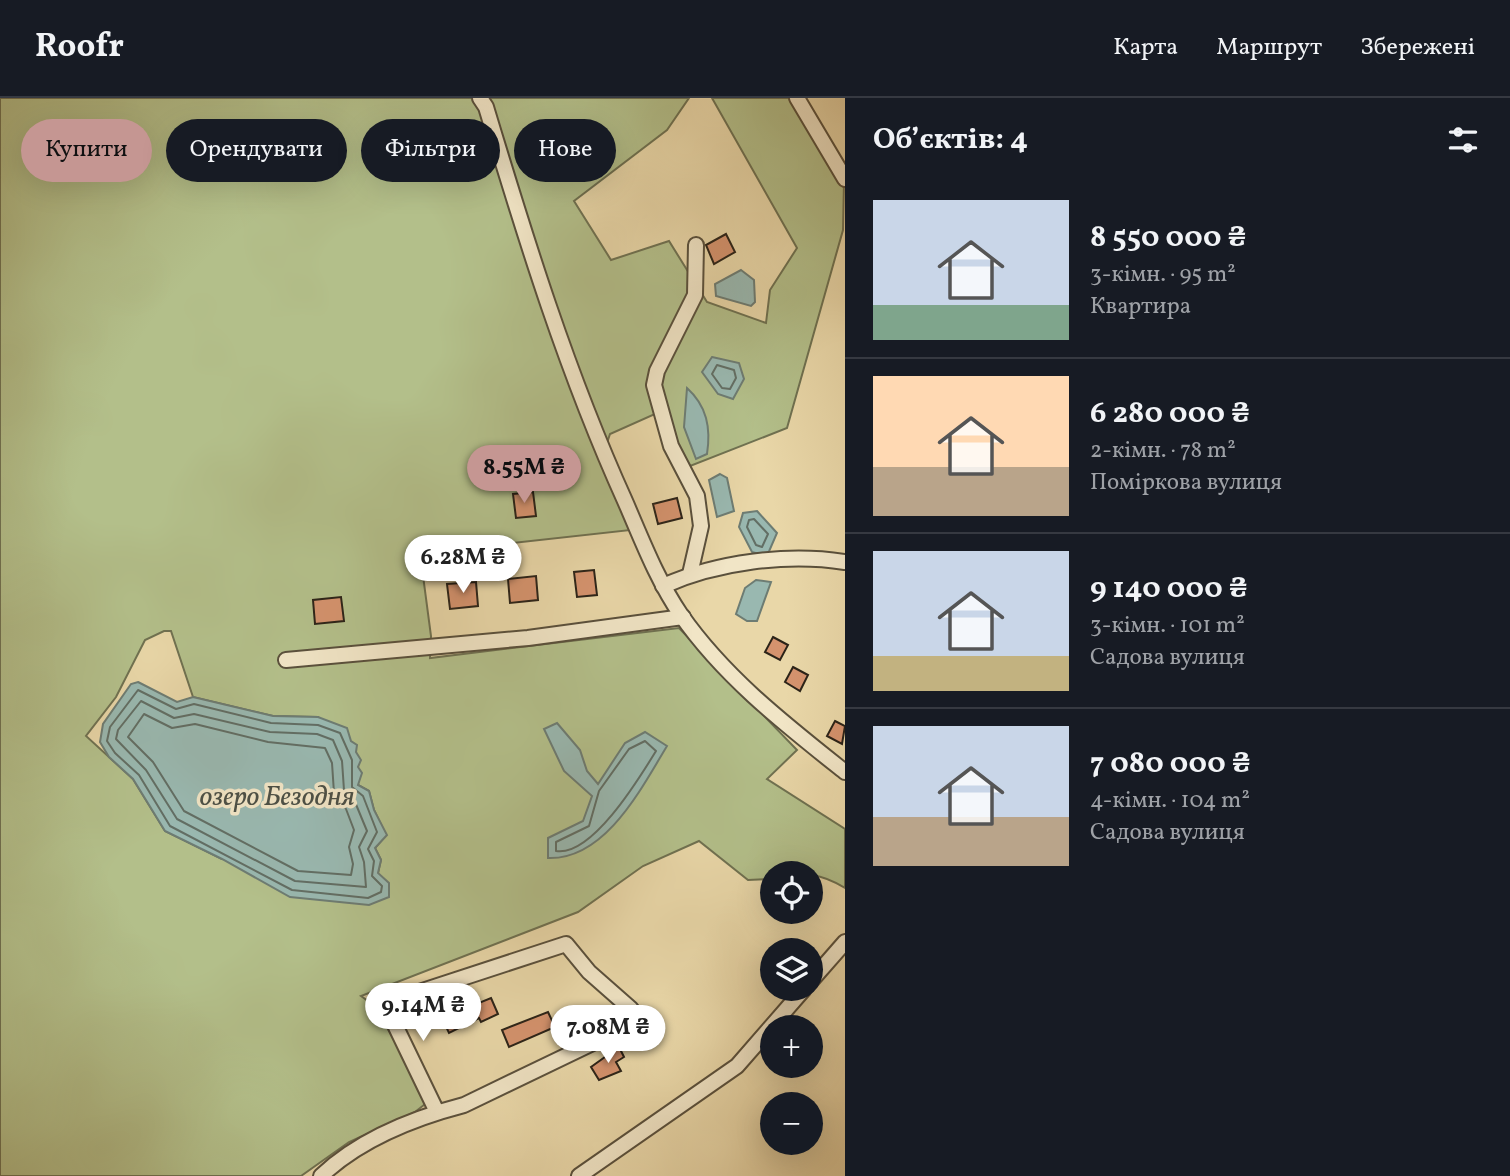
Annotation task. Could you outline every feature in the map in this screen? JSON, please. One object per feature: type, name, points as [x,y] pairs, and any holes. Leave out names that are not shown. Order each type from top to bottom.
[{"type":"street","points":[[480,98],[486,107],[544,298],[610,468],[663,586],[683,617],[759,704],[845,772]]},
{"type":"street","points":[[797,98],[845,179]]},
{"type":"street","points":[[690,574],[701,526],[697,496],[671,446],[654,385],[657,371],[695,295],[696,245]]},
{"type":"street","points":[[663,586],[690,574],[779,559],[820,558],[845,562]]},
{"type":"street","points":[[286,660],[528,638],[683,617]]},
{"type":"street","points":[[823,968],[845,943]]},
{"type":"street","points":[[321,1176],[353,1150],[438,1112],[464,1105],[626,1027],[631,1009],[589,972],[566,944],[404,997],[395,1016],[395,1025],[438,1112]]},
{"type":"street","points":[[579,1176],[737,1066],[794,1001]]},
{"type":"green space","points":[[0,98],[689,98],[667,130],[616,169],[616,119],[514,119],[514,182],[599,182],[574,201],[611,260],[669,241],[707,302],[766,323],[770,290],[797,248],[712,98],[792,98],[844,182],[843,230],[787,428],[685,468],[657,413],[610,434],[604,452],[631,530],[420,553],[431,636],[430,658],[679,628],[797,750],[767,779],[845,829],[845,888],[823,878],[823,861],[760,861],[760,880],[748,880],[699,841],[643,866],[578,912],[361,996],[375,1006],[429,1101],[415,1112],[349,1142],[301,1176],[0,1176]],"holes":[[[164,631],[171,631],[193,697],[273,716],[318,717],[351,742],[355,752],[358,785],[369,791],[374,810],[386,835],[375,848],[381,860],[378,873],[222,859],[165,831],[133,779],[86,736],[116,697],[145,640]]]},
{"type":"water","points":[[741,270],[754,280],[755,302],[751,306],[716,296],[715,284]]},
{"type":"water","points":[[712,357],[739,363],[744,379],[733,399],[718,394],[702,372]]},
{"type":"water","points":[[687,388],[699,402],[708,426],[707,454],[696,459],[684,427]]},
{"type":"water","points":[[720,474],[727,478],[734,511],[717,517],[709,480]]},
{"type":"water","points":[[757,511],[777,533],[767,556],[752,552],[739,527],[743,513]]},
{"type":"water","points":[[756,580],[771,582],[757,621],[747,621],[736,614],[745,588]]},
{"type":"water","name":"озеро Безодня","points":[[138,682],[177,702],[193,697],[273,716],[318,717],[347,728],[351,741],[357,745],[356,752],[361,760],[358,767],[362,773],[358,785],[369,791],[374,810],[387,835],[375,848],[381,860],[378,873],[389,883],[389,897],[369,905],[290,897],[165,831],[133,779],[109,757],[100,742],[103,724],[131,684]]},
{"type":"water","points":[[557,723],[580,750],[587,771],[598,784],[625,743],[645,732],[667,746],[633,801],[604,835],[568,856],[548,858],[548,838],[583,821],[592,796],[564,771],[544,729]]},
{"type":"building","points":[[726,234],[735,252],[714,264],[706,245]]},
{"type":"building","points":[[533,492],[536,516],[516,518],[513,494]]},
{"type":"building","points":[[677,498],[682,518],[658,524],[653,504]]},
{"type":"building","points":[[594,570],[597,595],[577,597],[574,572]]},
{"type":"building","points":[[536,576],[538,600],[510,603],[508,579]]},
{"type":"building","points":[[476,582],[478,606],[450,609],[447,584]]},
{"type":"building","points":[[341,597],[344,621],[315,624],[313,600]]},
{"type":"building","points":[[773,637],[788,645],[780,660],[765,652]]},
{"type":"building","points":[[793,667],[808,675],[800,691],[785,682]]},
{"type":"building","points":[[835,721],[845,726],[842,744],[827,736]]},
{"type":"building","points":[[491,998],[498,1014],[481,1022],[479,1018],[449,1033],[442,1018]]},
{"type":"building","points":[[548,1012],[555,1027],[509,1047],[502,1030]]},
{"type":"building","points":[[619,1047],[624,1057],[616,1062],[621,1071],[599,1080],[591,1067]]}]
